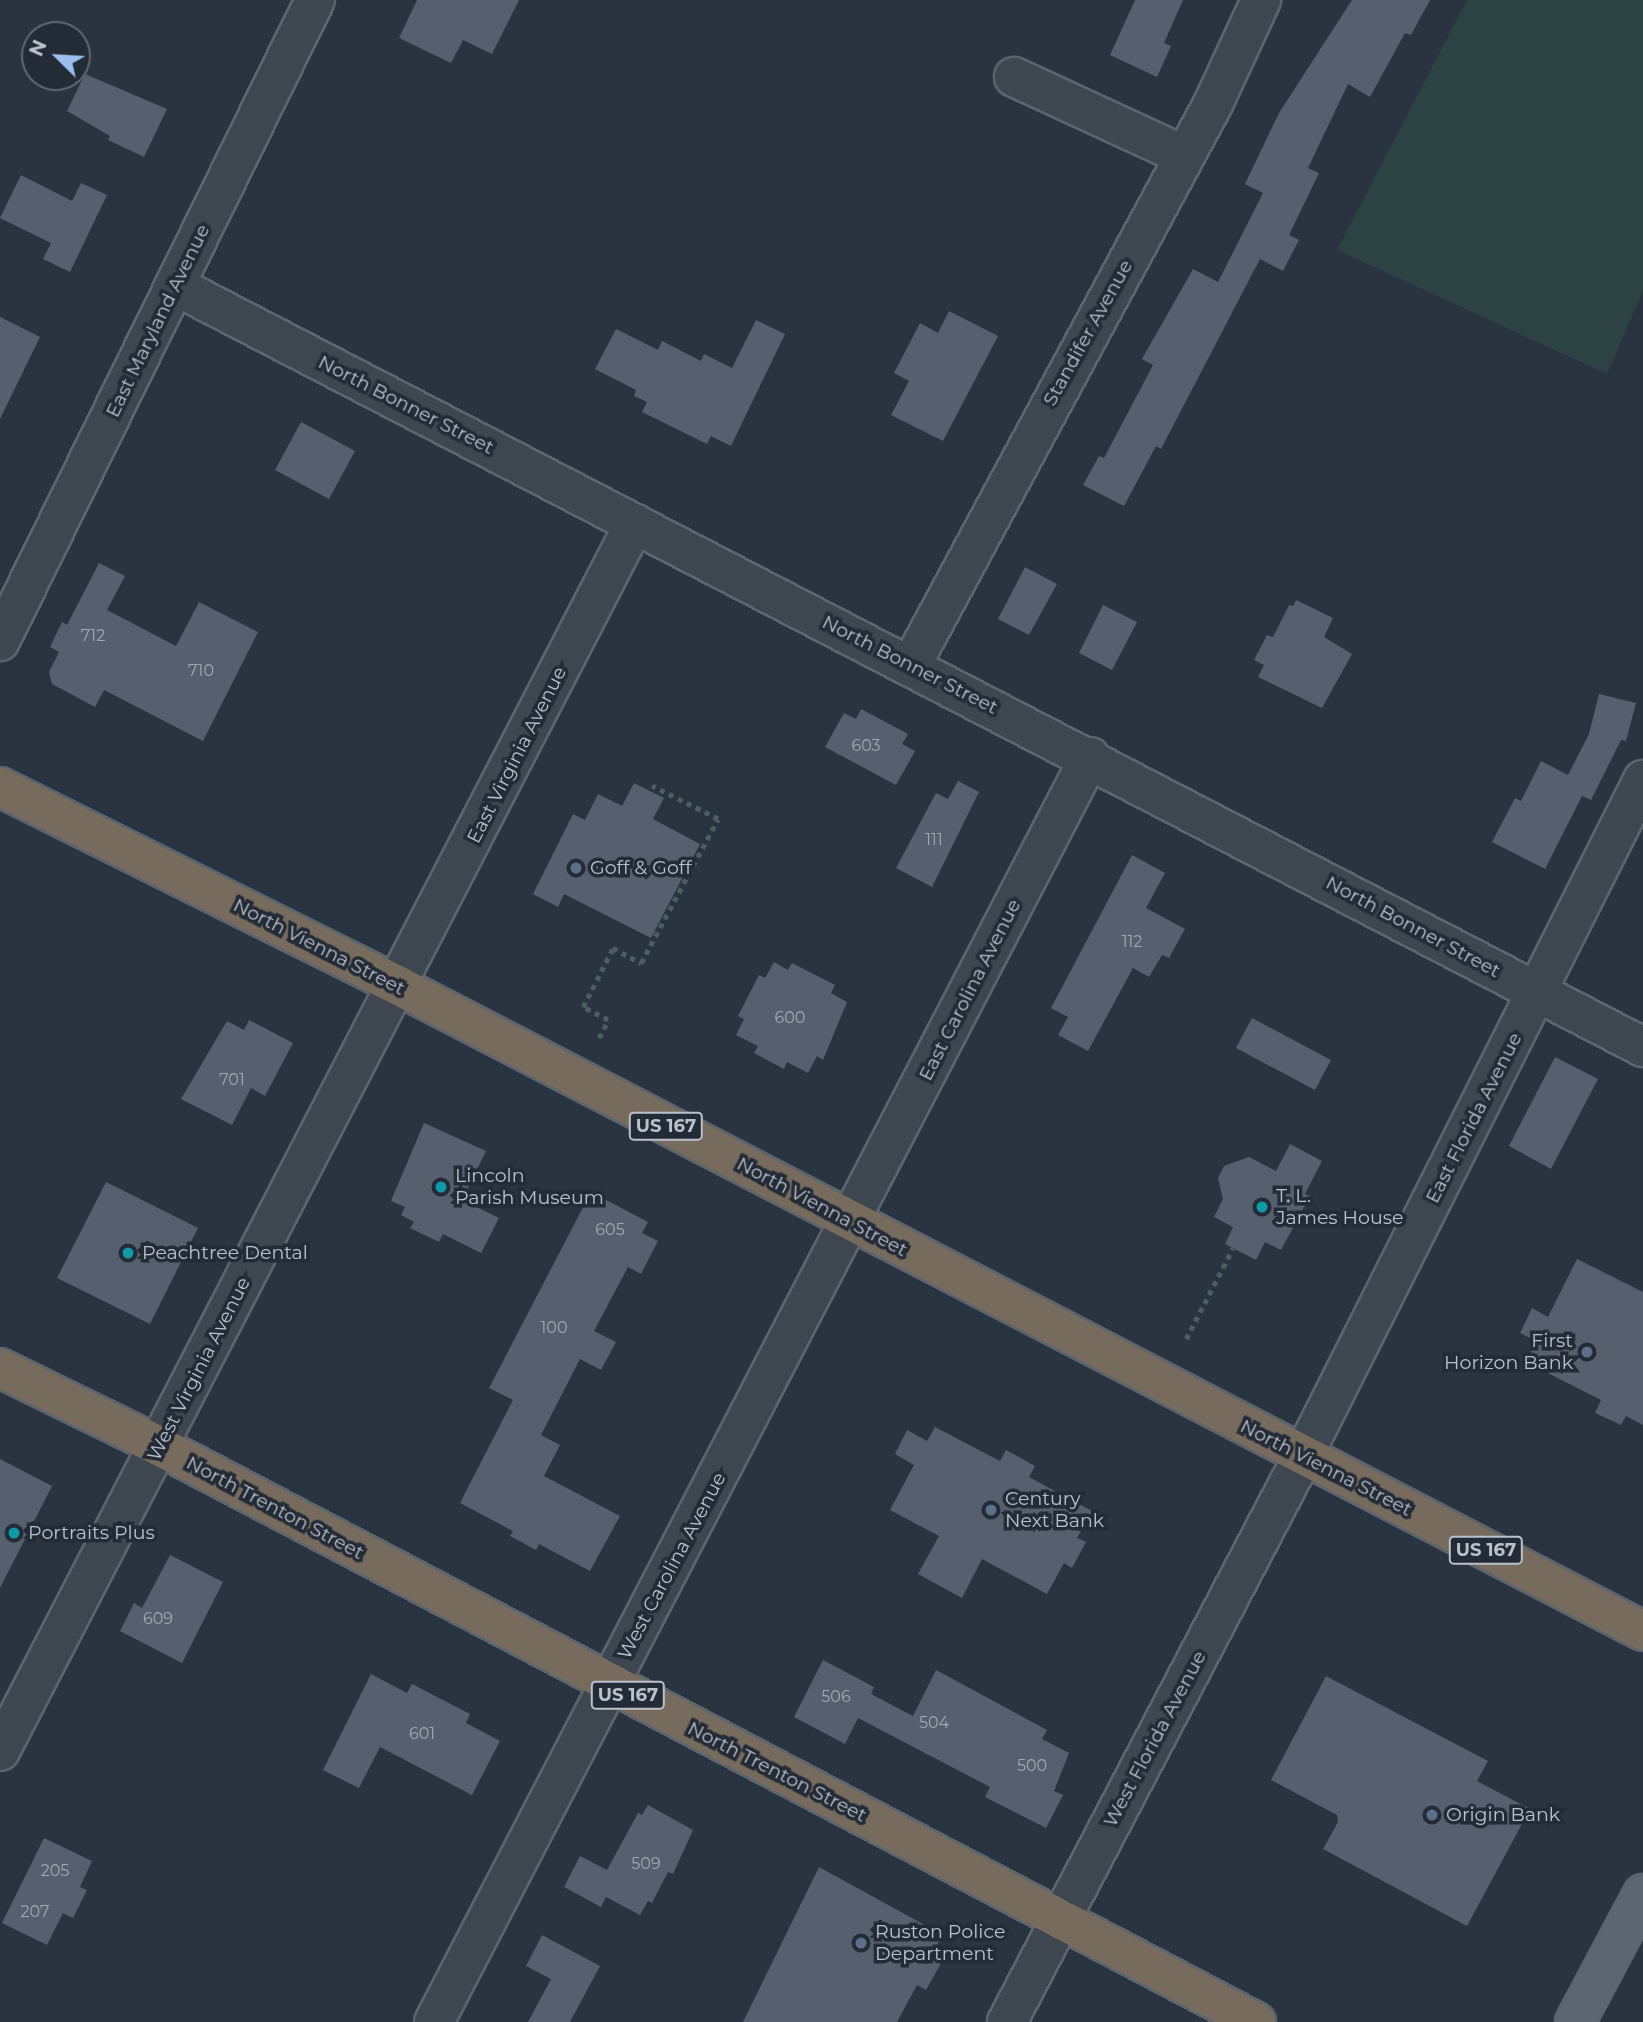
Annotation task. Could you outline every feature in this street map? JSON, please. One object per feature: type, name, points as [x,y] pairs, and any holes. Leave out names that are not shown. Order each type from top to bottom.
[{"type":"highway","name":"North Vienna Street","points":[[0,787],[399,986],[1643,1631]]},
{"type":"highway","name":"North Trenton Street","points":[[0,1368],[159,1446],[609,1685],[1256,2022]]},
{"type":"main road","points":[[1575,2022],[1643,1894]]},
{"type":"street","name":"East Maryland Avenue","points":[[0,641],[315,0]]},
{"type":"street","name":"Standifer Avenue","points":[[912,665],[1185,156],[1261,0]]},
{"type":"street","points":[[1014,77],[1185,156]]},
{"type":"street","name":"North Bonner Street","points":[[176,286],[1090,757],[1643,1047]]},
{"type":"street","name":"East Virginia Avenue","points":[[399,986],[635,523]]},
{"type":"street","name":"East Carolina Avenue","points":[[852,1223],[1090,757]]},
{"type":"street","name":"East Florida Avenue","points":[[1303,1456],[1643,780]]},
{"type":"street","name":"West Virginia Avenue","points":[[0,1752],[399,986]]},
{"type":"street","name":"West Carolina Avenue","points":[[435,2022],[852,1223]]},
{"type":"street","name":"West Florida Avenue","points":[[1007,2022],[1303,1456]]},
{"type":"path","points":[[599,1038],[608,1020],[583,1007],[613,948],[641,963],[718,819],[652,786]]},
{"type":"path","points":[[1186,1339],[1233,1248]]},
{"type":"green space","points":[[1467,0],[1643,0],[1643,290],[1607,374],[1337,250]]},
{"type":"building","points":[[417,0],[519,0],[492,54],[463,40],[451,63],[399,38]]},
{"type":"building","points":[[1135,0],[1183,0],[1164,43],[1171,46],[1157,77],[1110,55]]},
{"type":"building","points":[[1352,0],[1430,0],[1411,35],[1405,33],[1370,97],[1348,84],[1308,168],[1319,173],[1289,235],[1299,240],[1283,271],[1260,259],[1161,449],[1156,446],[1124,506],[1083,485],[1099,456],[1104,458],[1153,365],[1142,359],[1193,269],[1218,282],[1263,193],[1245,184],[1279,113]]},
{"type":"building","points":[[91,77],[167,109],[144,157],[108,140],[110,136],[67,111],[77,91],[91,91]]},
{"type":"building","points":[[21,175],[72,201],[81,183],[107,195],[70,272],[43,259],[51,243],[0,218]]},
{"type":"building","points":[[949,311],[998,336],[943,441],[891,415],[909,381],[894,373],[920,323],[938,333]]},
{"type":"building","points":[[0,317],[40,337],[0,419]]},
{"type":"building","points":[[756,320],[785,334],[731,446],[711,436],[707,444],[642,412],[647,402],[634,396],[636,390],[595,369],[616,329],[658,350],[662,341],[701,361],[704,354],[732,368]]},
{"type":"building","points":[[301,422],[355,451],[329,499],[275,470]]},
{"type":"building","points":[[99,563],[125,576],[107,610],[176,646],[199,602],[258,632],[203,741],[104,690],[95,707],[52,684],[49,672],[59,652],[50,647],[62,622],[67,625]]},
{"type":"building","points":[[1025,567],[1057,584],[1029,635],[998,619]]},
{"type":"building","points":[[1296,600],[1333,618],[1324,637],[1352,654],[1322,708],[1258,677],[1264,665],[1254,660],[1267,635],[1273,637],[1289,605],[1293,606]]},
{"type":"building","points":[[1103,605],[1137,622],[1112,670],[1079,653]]},
{"type":"building","points":[[1599,694],[1636,703],[1626,741],[1621,740],[1591,800],[1582,796],[1545,869],[1492,842],[1515,798],[1521,801],[1541,761],[1568,775],[1589,734]]},
{"type":"building","points":[[861,709],[908,734],[902,744],[915,751],[896,785],[825,747],[844,713],[856,719]]},
{"type":"building","points":[[958,781],[979,792],[932,887],[896,868],[936,793],[948,799]]},
{"type":"building","points":[[634,783],[664,798],[653,819],[700,844],[651,938],[564,894],[558,907],[533,894],[573,814],[585,820],[598,794],[622,806]]},
{"type":"building","points":[[1132,855],[1165,873],[1146,908],[1185,929],[1169,958],[1162,955],[1149,977],[1133,968],[1088,1051],[1058,1035],[1068,1017],[1051,1008]]},
{"type":"building","points":[[774,962],[788,970],[792,963],[835,985],[831,993],[847,1002],[823,1060],[817,1056],[808,1073],[787,1062],[784,1069],[754,1053],[758,1046],[736,1035],[744,1019],[738,1016],[759,975],[765,978]]},
{"type":"building","points":[[1252,1018],[1331,1060],[1315,1090],[1236,1048]]},
{"type":"building","points":[[249,1020],[293,1043],[265,1096],[251,1088],[232,1125],[181,1099],[227,1021],[244,1030]]},
{"type":"building","points":[[1555,1057],[1598,1079],[1551,1169],[1509,1146]]},
{"type":"building","points":[[424,1123],[486,1151],[462,1200],[499,1218],[481,1253],[443,1234],[439,1242],[410,1228],[414,1222],[401,1215],[405,1207],[391,1201]]},
{"type":"building","name":"T. L. James House","points":[[1290,1144],[1322,1161],[1305,1194],[1310,1196],[1281,1250],[1265,1242],[1256,1260],[1225,1244],[1233,1227],[1214,1217],[1223,1199],[1218,1178],[1224,1166],[1249,1157],[1276,1171]]},
{"type":"building","name":"Peachtree Dental","points":[[106,1182],[198,1228],[150,1324],[57,1278]]},
{"type":"building","points":[[591,1192],[648,1222],[642,1233],[658,1241],[641,1274],[628,1267],[594,1331],[616,1342],[601,1370],[580,1359],[541,1435],[560,1445],[544,1476],[620,1516],[590,1571],[539,1544],[536,1550],[510,1536],[513,1531],[460,1503],[513,1400],[489,1388]]},
{"type":"building","name":"First Horizon Bank","points":[[1577,1259],[1643,1292],[1643,1425],[1626,1416],[1621,1425],[1595,1413],[1601,1400],[1526,1362],[1536,1341],[1520,1333],[1532,1308],[1548,1317]]},
{"type":"building","name":"Century Next Bank","points":[[935,1427],[1000,1461],[1006,1450],[1035,1466],[1029,1477],[1092,1511],[1077,1538],[1086,1542],[1072,1568],[1064,1563],[1047,1594],[982,1559],[962,1598],[918,1574],[939,1536],[890,1510],[914,1465],[895,1454],[907,1430],[927,1441]]},
{"type":"building","name":"Portraits Plus","points":[[0,1459],[52,1486],[0,1588]]},
{"type":"building","points":[[170,1555],[223,1582],[182,1663],[120,1631],[134,1603],[142,1608]]},
{"type":"building","points":[[823,1660],[874,1687],[871,1694],[913,1716],[936,1670],[1047,1730],[1042,1739],[1069,1753],[1054,1791],[1063,1795],[1046,1828],[985,1797],[990,1787],[858,1718],[845,1744],[794,1717]]},
{"type":"building","points":[[371,1674],[407,1693],[412,1684],[470,1714],[466,1723],[500,1741],[472,1795],[380,1747],[359,1788],[323,1770]]},
{"type":"building","name":"Origin Bank","points":[[1326,1676],[1488,1761],[1477,1781],[1530,1809],[1467,1926],[1323,1849],[1338,1822],[1337,1815],[1271,1780]]},
{"type":"building","points":[[648,1805],[693,1830],[673,1874],[668,1872],[652,1903],[648,1901],[640,1915],[606,1897],[601,1907],[564,1887],[580,1856],[607,1870],[638,1813],[642,1815]]},
{"type":"building","points":[[44,1838],[92,1861],[80,1887],[87,1890],[73,1918],[63,1913],[47,1945],[2,1923]]},
{"type":"building","name":"Ruston Police Department","points":[[819,1867],[943,1935],[933,1952],[944,1958],[926,1990],[917,1985],[897,2022],[743,2022]]},
{"type":"building","points":[[542,1935],[600,1966],[570,2022],[528,2022],[551,1979],[526,1966]]},
{"type":"place","name":"Goff & Goff","points":[[576,868]]},
{"type":"place","name":"Lincoln Parish Museum","points":[[441,1187]]},
{"type":"place","name":"T. L. James House","points":[[1262,1207]]},
{"type":"place","name":"Peachtree Dental","points":[[128,1253]]},
{"type":"place","name":"First Horizon Bank","points":[[1587,1352]]},
{"type":"place","name":"Century Next Bank","points":[[991,1510]]},
{"type":"place","name":"Portraits Plus","points":[[14,1533]]},
{"type":"place","name":"Origin Bank","points":[[1432,1815]]},
{"type":"place","name":"Ruston Police Department","points":[[861,1943]]}]
